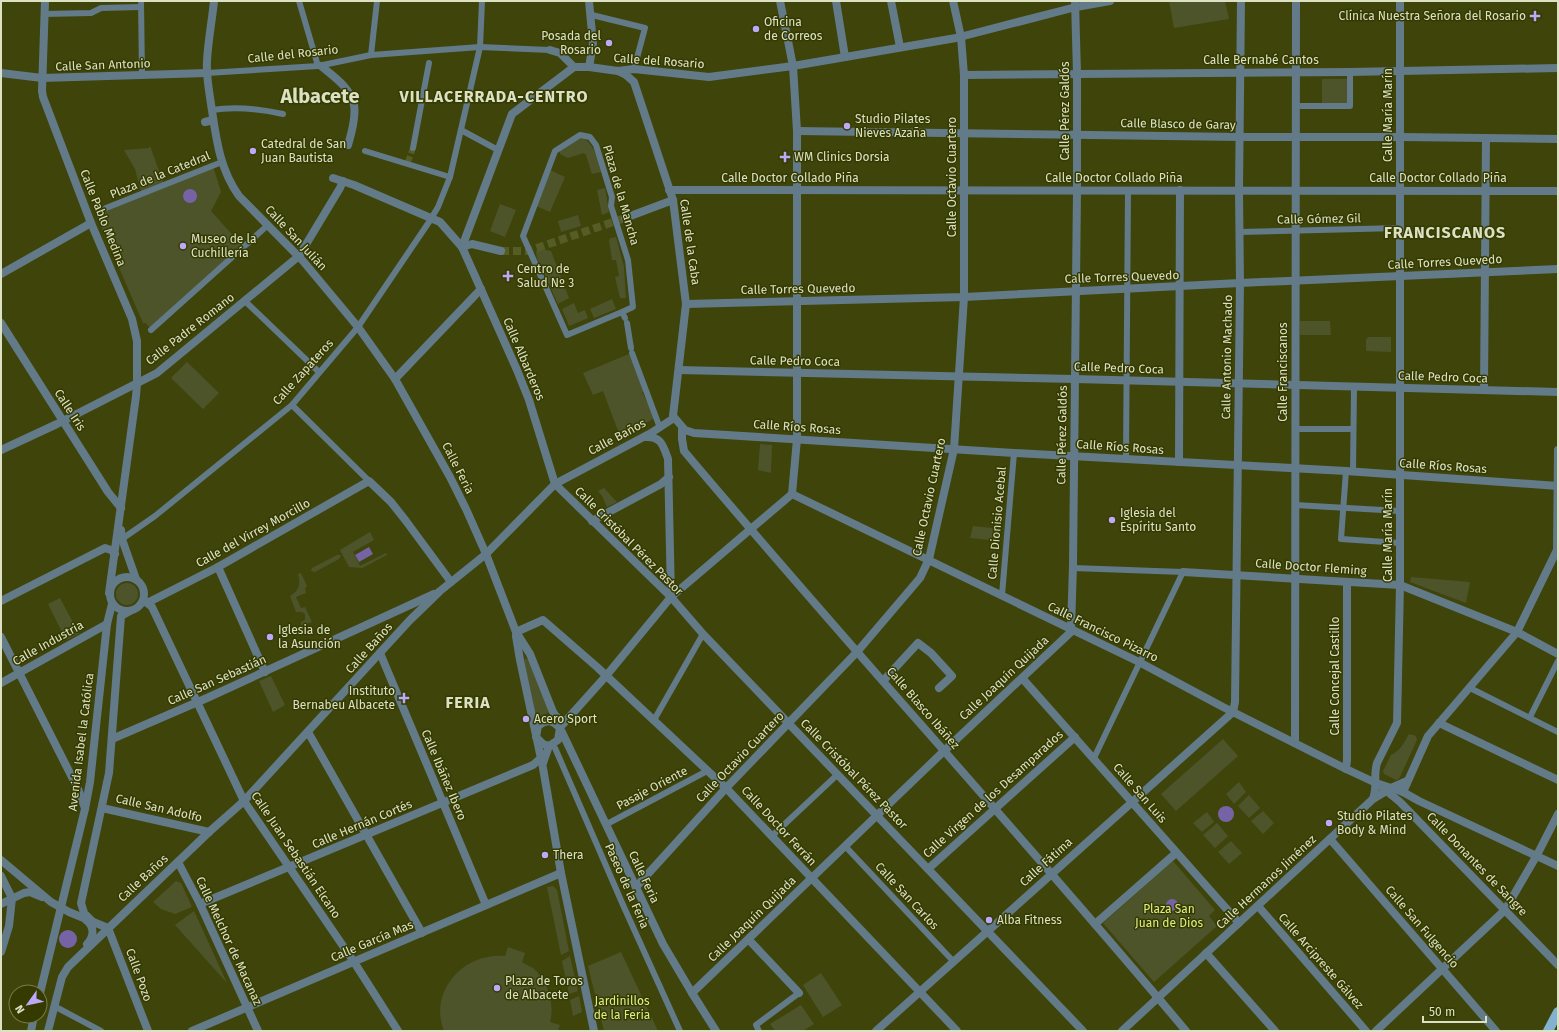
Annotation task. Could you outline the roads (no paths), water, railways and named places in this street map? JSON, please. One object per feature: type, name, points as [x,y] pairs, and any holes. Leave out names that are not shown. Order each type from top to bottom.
[{"type":"main road","points":[[1548,1031],[1558,1012]]},
{"type":"street","name":"Calle Pablo Medina","points":[[45,1],[42,92],[91,224],[132,320],[137,341],[137,383]]},
{"type":"street","name":"Calle San Julián","points":[[214,1],[207,73],[215,134],[222,162],[231,185],[239,196],[299,256],[358,327]]},
{"type":"street","points":[[299,1],[319,66],[346,88],[354,104],[351,134],[348,145],[340,144]]},
{"type":"street","points":[[370,55],[377,1]]},
{"type":"street","name":"Calle Zapateros","points":[[122,539],[155,516],[292,405],[358,327],[431,218],[438,207],[450,177],[480,47],[482,1]]},
{"type":"street","points":[[589,67],[593,44],[590,1]]},
{"type":"street","points":[[552,747],[543,744],[536,737],[538,726],[549,721],[554,722],[560,728],[606,676],[671,597],[792,494],[797,439],[797,131],[793,66],[780,1]]},
{"type":"street","points":[[836,1],[845,57]]},
{"type":"street","points":[[891,1],[900,47]]},
{"type":"street","name":"Calle Octavio Cuartero","points":[[636,887],[726,788],[857,652],[920,578],[929,560],[954,449],[964,297],[964,75],[961,37],[953,1]]},
{"type":"street","name":"Calle del Rosario","points":[[207,73],[319,66],[370,55],[430,57],[480,47],[550,50],[560,53],[574,67],[589,67],[618,71],[634,69],[709,77],[793,66],[961,37],[1076,4],[1110,1]]},
{"type":"street","name":"Calle Antonio Machado","points":[[1233,712],[1235,702],[1237,575],[1241,1]]},
{"type":"street","name":"Calle Franciscanos","points":[[1295,743],[1296,1]]},
{"type":"street","name":"Calle María Marín","points":[[1376,783],[1375,770],[1377,763],[1397,723],[1400,585],[1400,1]]},
{"type":"street","points":[[44,14],[91,13],[101,8],[141,4],[142,76]]},
{"type":"street","name":"Calle Pérez Galdós","points":[[1072,630],[1077,74],[1076,4]]},
{"type":"street","points":[[592,15],[645,28],[634,69]]},
{"type":"street","points":[[413,148],[430,57]]},
{"type":"street","points":[[462,247],[512,114],[574,67]]},
{"type":"street","name":"Calle Bernabé Cantos","points":[[964,75],[1350,72],[1558,68]]},
{"type":"street","name":"Calle de la Caba","points":[[618,71],[626,75],[634,82],[673,200],[686,304],[674,418]]},
{"type":"street","points":[[1295,106],[1350,106],[1350,72]]},
{"type":"street","name":"Calle San Antonio","points":[[1,73],[42,78],[207,73]]},
{"type":"street","points":[[212,110],[244,108],[283,114]]},
{"type":"street","points":[[205,122],[213,120]]},
{"type":"street","points":[[461,130],[498,150]]},
{"type":"street","name":"Calle Blasco de Garay","points":[[797,131],[1240,137],[1558,139]]},
{"type":"street","name":"Plaza de la Mancha","points":[[580,135],[590,137],[596,145],[612,197],[611,206],[628,260],[633,307],[622,312],[567,335],[523,236],[555,151],[580,135]]},
{"type":"street","points":[[1484,390],[1486,138]]},
{"type":"street","points":[[365,152],[408,163],[450,177]]},
{"type":"street","name":"Plaza de la Catedral","points":[[106,208],[222,162]]},
{"type":"street","name":"Calle Albarderos","points":[[333,178],[431,218],[443,225],[462,247],[529,400],[555,484]]},
{"type":"street","name":"Calle Padre Romano","points":[[1,450],[157,372],[299,256],[343,181]]},
{"type":"street","name":"Calle Doctor Collado Piña","points":[[669,190],[1558,191]]},
{"type":"street","points":[[1126,458],[1128,190]]},
{"type":"street","points":[[1179,462],[1180,190]]},
{"type":"street","points":[[625,218],[673,200]]},
{"type":"street","points":[[1,274],[91,224]]},
{"type":"street","points":[[151,330],[268,225]]},
{"type":"street","name":"Calle Gómez Gil","points":[[1239,232],[1399,228]]},
{"type":"street","points":[[462,247],[472,244],[501,251]]},
{"type":"street","name":"Calle Torres Quevedo","points":[[686,304],[964,297],[1295,280],[1400,277],[1558,269]]},
{"type":"street","points":[[395,379],[480,289]]},
{"type":"street","points":[[245,301],[319,372]]},
{"type":"street","points":[[622,312],[626,320],[631,350],[660,428]]},
{"type":"street","name":"Calle Iris","points":[[1,323],[121,511]]},
{"type":"street","name":"Calle Feria","points":[[358,327],[395,379],[450,477],[486,554],[516,632],[530,654],[555,714],[564,721],[567,720]]},
{"type":"street","name":"Calle Pedro Coca","points":[[679,370],[1127,380],[1238,384],[1295,384],[1354,387],[1558,392]]},
{"type":"street","points":[[130,611],[120,610],[112,604],[109,593],[137,383]]},
{"type":"street","points":[[1354,387],[1353,429],[1349,472],[1343,508],[1342,540],[1400,543]]},
{"type":"street","points":[[292,405],[391,502],[452,582]]},
{"type":"street","points":[[674,418],[682,428]]},
{"type":"street","name":"Calle Baños","points":[[68,967],[210,832],[244,802],[410,620],[440,591],[486,554],[555,484],[644,437],[674,418]]},
{"type":"street","name":"Calle Ríos Rosas","points":[[682,428],[694,433],[1014,453],[1126,458],[1558,486]]},
{"type":"street","name":"Calle Blasco Ibáñez","points":[[682,428],[684,451],[750,530],[995,808],[1186,1031]]},
{"type":"street","points":[[1295,429],[1353,429]]},
{"type":"street","points":[[644,437],[653,436],[660,440],[668,459],[671,597]]},
{"type":"street","points":[[1403,792],[1428,736],[1516,632],[1558,550],[1558,450]]},
{"type":"street","name":"Calle Dionisio Acebal","points":[[1002,595],[1014,453]]},
{"type":"street","points":[[592,521],[661,484],[668,477]]},
{"type":"street","name":"Calle del Virrey Morcillo","points":[[146,601],[218,567],[369,481]]},
{"type":"street","name":"Calle Cristóbal Pérez Pastor","points":[[555,484],[671,597],[703,634],[1083,1031]]},
{"type":"street","name":"Calle Francisco Pizarro","points":[[792,494],[1139,662],[1233,712],[1389,790],[1403,792],[1419,801],[1558,866]]},
{"type":"street","points":[[1295,505],[1400,511]]},
{"type":"street","points":[[93,922],[84,914],[81,903],[109,773],[122,616],[136,609],[146,601],[143,589],[136,579],[122,539],[121,511]]},
{"type":"street","points":[[1,601],[106,548],[115,554]]},
{"type":"street","points":[[218,567],[266,672]]},
{"type":"street","name":"Calle Doctor Fleming","points":[[1073,568],[1183,572],[1400,585],[1516,632],[1558,654]]},
{"type":"street","points":[[1094,758],[1183,572]]},
{"type":"street","points":[[109,593],[116,580],[128,577],[136,579]]},
{"type":"street","name":"Calle Concejal Castillo","points":[[1346,769],[1347,582]]},
{"type":"street","name":"Calle San Sebastián","points":[[112,739],[266,672],[440,591]]},
{"type":"street","name":"Calle Juan Sebastián Elcano","points":[[146,601],[152,607],[244,802],[354,962],[398,1031]]},
{"type":"street","name":"Avenida Isabel la Católica","points":[[42,984],[85,809],[90,782],[107,624],[112,604]]},
{"type":"street","name":"Calle Doctor Ferrán","points":[[516,632],[543,620],[606,676],[726,788],[956,1031]]},
{"type":"street","name":"Calle Industria","points":[[1,683],[107,624]]},
{"type":"street","name":"Calle Joaquín Quijada","points":[[692,993],[1072,630]]},
{"type":"street","name":"Calle Feria","points":[[516,632],[520,660],[543,768],[561,873],[594,1031]]},
{"type":"street","points":[[654,720],[703,634]]},
{"type":"street","points":[[1,637],[80,794],[85,809]]},
{"type":"street","points":[[883,681],[918,643],[931,653],[952,676],[939,688]]},
{"type":"street","name":"Calle Ibáñez Ibero","points":[[380,654],[486,905]]},
{"type":"street","points":[[1530,717],[1558,661]]},
{"type":"street","name":"Calle San Luis","points":[[1022,678],[1239,923]]},
{"type":"street","points":[[1470,688],[1558,732]]},
{"type":"street","name":"Calle Fátima","points":[[877,1030],[1233,712]]},
{"type":"street","points":[[1439,723],[1558,780]]},
{"type":"street","name":"Calle Feria","points":[[543,768],[552,747],[558,740],[560,728]]},
{"type":"street","name":"Calle Feria","points":[[560,728],[663,944],[716,1031]]},
{"type":"street","points":[[308,732],[422,933]]},
{"type":"street","name":"Calle Virgen de los Desamparados","points":[[928,869],[1075,738]]},
{"type":"street","name":"Paseo de la Feria","points":[[552,747],[680,1031]]},
{"type":"street","name":"Calle Hernán Cortés","points":[[200,904],[533,766],[540,758]]},
{"type":"street","name":"Pasaje Oriente","points":[[607,824],[707,771]]},
{"type":"street","points":[[772,836],[837,775]]},
{"type":"street","name":"Calle Hermanos Jiménez","points":[[1122,1031],[1373,799],[1407,781]]},
{"type":"street","points":[[1373,799],[1376,790],[1376,783]]},
{"type":"street","name":"Calle Donantes de Sangre","points":[[1389,790],[1558,965]]},
{"type":"street","points":[[1411,813],[1413,806],[1419,801]]},
{"type":"street","name":"Calle San Adolfo","points":[[102,808],[210,832]]},
{"type":"street","points":[[1376,1031],[1505,910],[1537,855],[1558,814]]},
{"type":"street","name":"Calle San Fulgencio","points":[[1330,838],[1496,1031]]},
{"type":"street","name":"Calle San Carlos","points":[[845,846],[953,962]]},
{"type":"street","points":[[1095,924],[1176,853]]},
{"type":"street","points":[[1,860],[49,900],[61,908],[108,928]]},
{"type":"street","name":"Calle Melchor de Macanaz","points":[[178,862],[200,904],[258,1031]]},
{"type":"street","name":"Calle García Mas","points":[[192,1031],[561,873]]},
{"type":"street","points":[[1,876],[12,898],[9,926],[1,952]]},
{"type":"street","points":[[1,904],[24,893],[30,892],[49,900],[57,899],[64,891]]},
{"type":"street","name":"Calle Arcipreste Gálvez","points":[[1258,906],[1366,1031]]},
{"type":"street","points":[[48,1031],[62,977],[68,967],[69,962],[91,940],[93,931],[92,926],[84,918]]},
{"type":"street","name":"Calle Pozo","points":[[108,928],[148,1031]]},
{"type":"street","points":[[749,940],[799,993],[756,1025],[759,1031]]},
{"type":"street","points":[[1206,953],[1275,1031]]},
{"type":"street","points":[[54,1006],[101,1031]]},
{"type":"tunnel","points":[[408,162],[413,148]]},
{"type":"tunnel","points":[[501,251],[528,251],[625,218]]},
{"type":"place","name":"Clínica Nuestra Señora del Rosario","points":[[1535,16]]},
{"type":"place","name":"Oficina de Correos","points":[[756,29]]},
{"type":"place","name":"Posada del Rosario","points":[[609,43]]},
{"type":"place","name":"Studio Pilates Nieves Azaña","points":[[847,126]]},
{"type":"place","name":"Catedral de San Juan Bautista","points":[[253,151]]},
{"type":"place","name":"WM Clinics Dorsia","points":[[785,157]]},
{"type":"place","name":"Museo de la Cuchillería","points":[[183,246]]},
{"type":"place","name":"Centro de Salud Nº 3","points":[[508,276]]},
{"type":"place","name":"Iglesia del Espíritu Santo","points":[[1112,520]]},
{"type":"place","name":"Iglesia de la Asunción","points":[[270,637]]},
{"type":"place","name":"Instituto Bernabeu Albacete","points":[[404,698]]},
{"type":"place","name":"Acero Sport","points":[[526,719]]},
{"type":"place","name":"Studio Pilates Body & Mind","points":[[1329,823]]},
{"type":"place","name":"Thera","points":[[545,855]]},
{"type":"place","name":"Alba Fitness","points":[[989,920]]},
{"type":"place","name":"Plaza de Toros de Albacete","points":[[497,988]]},
{"type":"district","name":"Albacete","points":[[320,96]]},
{"type":"district","name":"VILLACERRADA-CENTRO","points":[[494,96]]},
{"type":"district","name":"FRANCISCANOS","points":[[1445,232]]},
{"type":"district","name":"FERIA","points":[[468,702]]},
{"type":"park label","name":"Plaza San Juan de Dios","points":[[1169,916]]},
{"type":"park label","name":"Jardinillos de la Feria","points":[[622,1008]]}]
